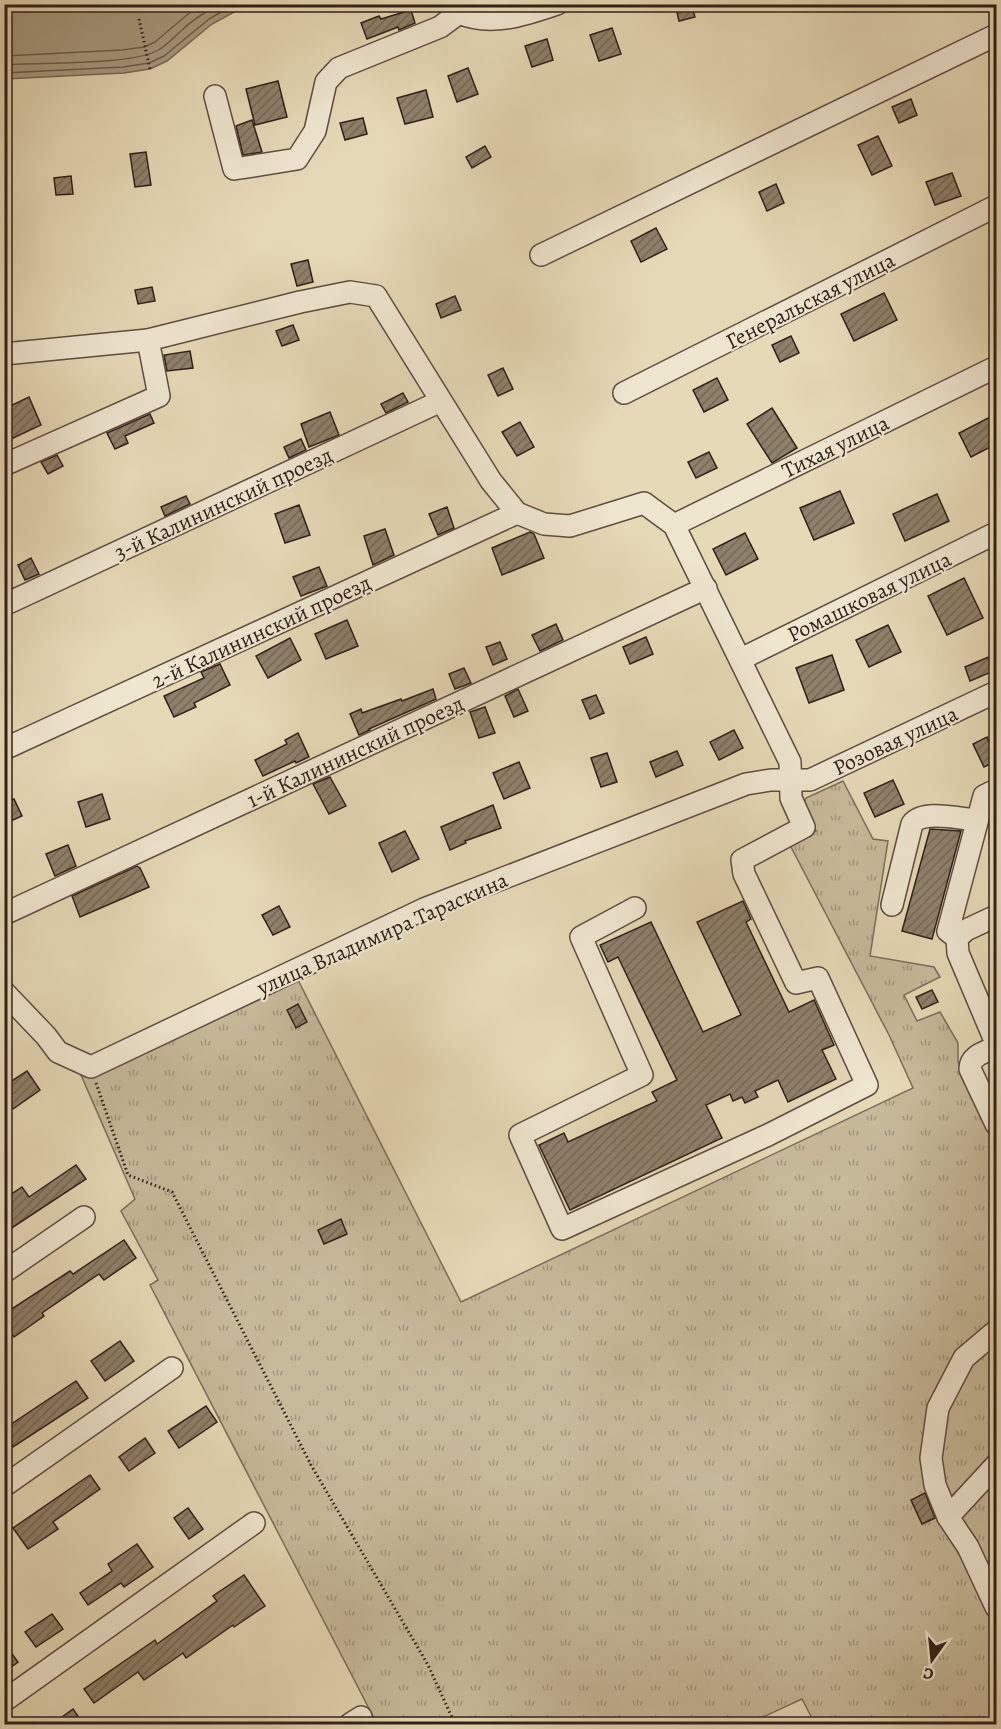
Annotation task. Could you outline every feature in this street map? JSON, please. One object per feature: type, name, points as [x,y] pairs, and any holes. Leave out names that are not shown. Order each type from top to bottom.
[{"type":"street","points":[[215,96],[234,169],[297,159],[315,130],[326,82],[339,68],[440,27],[460,9],[475,20],[518,18],[557,4]]},
{"type":"street","points":[[541,255],[996,35]]},
{"type":"street","name":"Генеральская улица","points":[[624,393],[996,206]]},
{"type":"street","points":[[4,354],[148,340],[300,302],[350,292],[376,296],[491,481],[517,513],[544,524],[570,526],[644,503],[674,525],[790,762],[791,798],[804,827],[742,860],[744,874],[796,984],[818,978],[867,1085],[768,1135],[562,1229],[520,1135],[642,1075],[581,937],[635,909]]},
{"type":"street","points":[[4,465],[159,396],[148,340]]},
{"type":"street","name":"Тихая улица","points":[[674,525],[996,367]]},
{"type":"street","name":"3-й Калининский проезд","points":[[4,605],[441,401]]},
{"type":"street","name":"2-й Калининский проезд","points":[[4,749],[517,513]]},
{"type":"street","name":"Ромашковая улица","points":[[741,659],[996,533]]},
{"type":"street","name":"1-й Калининский проезд","points":[[4,914],[706,588]]},
{"type":"street","name":"Розовая улица","points":[[791,779],[810,780],[996,692]]},
{"type":"street","name":"улица Владимира Тараскина","points":[[91,1067],[424,909],[746,784],[791,779]]},
{"type":"street","points":[[996,790],[984,796],[948,931],[957,938],[958,953],[996,1045],[975,1057],[970,1064],[996,1124]]},
{"type":"street","points":[[892,905],[912,824],[916,819],[929,816],[977,820]]},
{"type":"street","points":[[957,938],[966,930],[996,916]]},
{"type":"street","points":[[4,992],[58,1052],[91,1067]]},
{"type":"street","points":[[4,1272],[84,1217]]},
{"type":"street","points":[[996,1332],[964,1358],[938,1408],[931,1458],[935,1485],[948,1517],[968,1546],[996,1607]]},
{"type":"street","points":[[4,1486],[172,1368]]},
{"type":"street","points":[[948,1517],[996,1465]]},
{"type":"street","points":[[4,1701],[254,1523]]},
{"type":"path","points":[[139,20],[150,69]]},
{"type":"path","points":[[91,1067],[128,1175],[172,1192],[311,1465],[428,1665],[455,1725]]},
{"type":"green space","points":[[843,781],[873,839],[888,841],[870,956],[934,967],[940,977],[904,995],[917,1021],[940,1012],[958,1043],[958,1061],[961,1071],[993,1141],[996,1140],[996,1724],[815,1724],[802,1699],[748,1724],[377,1724],[150,1285],[158,1280],[121,1211],[135,1199],[81,1075],[101,1072],[298,980],[461,1302],[913,1088],[889,1035],[790,845],[816,831],[803,806],[806,798]]},
{"type":"water","points":[[5,4],[247,5],[212,24],[167,61],[150,69],[124,73],[5,79]]},
{"type":"building","points":[[675,4],[691,4],[695,17],[679,21]]},
{"type":"building","points":[[411,10],[415,23],[367,39],[361,23],[379,16],[381,19]]},
{"type":"building","points":[[612,28],[621,54],[599,61],[590,35]]},
{"type":"building","points":[[547,39],[553,60],[532,67],[525,46]]},
{"type":"building","points":[[468,68],[478,94],[457,102],[448,76]]},
{"type":"building","points":[[278,81],[287,117],[255,125],[246,89]]},
{"type":"building","points":[[426,90],[433,117],[405,124],[397,98]]},
{"type":"building","points":[[911,99],[917,115],[899,123],[892,107]]},
{"type":"building","points":[[363,118],[367,134],[345,140],[340,123]]},
{"type":"building","points":[[252,120],[262,152],[243,155],[236,126]]},
{"type":"building","points":[[878,136],[892,166],[872,175],[858,145]]},
{"type":"building","points":[[485,146],[491,157],[472,168],[466,157]]},
{"type":"building","points":[[146,152],[151,185],[135,187],[130,154]]},
{"type":"building","points":[[952,173],[961,196],[935,205],[926,182]]},
{"type":"building","points":[[71,176],[73,194],[56,195],[54,178]]},
{"type":"building","points":[[776,184],[784,203],[767,211],[759,192]]},
{"type":"building","points":[[656,228],[667,249],[641,262],[631,241]]},
{"type":"building","points":[[308,260],[313,282],[297,286],[291,264]]},
{"type":"building","points":[[152,287],[155,301],[138,304],[135,290]]},
{"type":"building","points":[[884,293],[897,320],[854,341],[841,314]]},
{"type":"building","points":[[455,296],[461,310],[441,318],[436,304]]},
{"type":"building","points":[[293,325],[299,340],[282,346],[276,331]]},
{"type":"building","points":[[791,336],[799,353],[780,362],[772,345]]},
{"type":"building","points":[[190,351],[193,368],[167,371],[164,355]]},
{"type":"building","points":[[503,368],[513,389],[498,396],[488,375]]},
{"type":"building","points":[[717,378],[728,400],[704,412],[693,390]]},
{"type":"building","points":[[403,393],[408,402],[386,413],[381,404]]},
{"type":"building","points":[[29,397],[41,425],[9,440],[4,430],[4,409]]},
{"type":"building","points":[[772,408],[797,448],[772,463],[747,424]]},
{"type":"building","points":[[330,412],[339,435],[309,447],[301,424]]},
{"type":"building","points":[[150,414],[154,423],[125,436],[128,443],[115,449],[107,433]]},
{"type":"building","points":[[996,414],[996,444],[971,457],[959,433]]},
{"type":"building","points":[[520,422],[534,447],[517,456],[502,432]]},
{"type":"building","points":[[301,439],[306,450],[289,458],[284,447]]},
{"type":"building","points":[[709,452],[717,468],[696,478],[688,462]]},
{"type":"building","points":[[57,455],[63,466],[48,474],[41,462]]},
{"type":"building","points":[[840,491],[854,523],[814,540],[800,508]]},
{"type":"building","points":[[937,494],[949,521],[905,541],[893,514]]},
{"type":"building","points":[[186,496],[190,504],[165,516],[161,507]]},
{"type":"building","points":[[299,505],[310,535],[285,543],[275,514]]},
{"type":"building","points":[[447,507],[454,528],[438,535],[429,514]]},
{"type":"building","points":[[385,529],[394,555],[373,565],[364,536]]},
{"type":"building","points":[[530,532],[534,534],[544,558],[502,575],[492,548]]},
{"type":"building","points":[[745,533],[758,559],[726,575],[713,549]]},
{"type":"building","points":[[31,558],[39,574],[25,580],[18,565]]},
{"type":"building","points":[[319,567],[327,586],[301,596],[293,577]]},
{"type":"building","points":[[964,578],[983,618],[947,635],[928,596]]},
{"type":"building","points":[[347,620],[358,646],[326,659],[315,634]]},
{"type":"building","points":[[556,624],[563,640],[540,651],[532,635]]},
{"type":"building","points":[[888,625],[901,652],[869,667],[856,640]]},
{"type":"building","points":[[646,637],[653,654],[630,664],[623,647]]},
{"type":"building","points":[[290,638],[301,660],[268,678],[256,656]]},
{"type":"building","points":[[500,642],[507,659],[493,665],[486,647]]},
{"type":"building","points":[[996,654],[996,670],[970,681],[965,667]]},
{"type":"building","points":[[832,655],[844,690],[809,703],[796,668]]},
{"type":"building","points":[[220,664],[230,685],[194,703],[196,707],[174,717],[164,696],[204,678],[201,672]]},
{"type":"building","points":[[464,668],[471,683],[455,689],[449,674]]},
{"type":"building","points":[[433,689],[436,699],[359,735],[350,714],[361,709],[362,713],[401,699],[402,701]]},
{"type":"building","points":[[518,689],[528,711],[514,717],[505,696]]},
{"type":"building","points":[[596,695],[604,713],[590,719],[582,700]]},
{"type":"building","points":[[485,707],[495,733],[479,738],[470,712]]},
{"type":"building","points":[[734,730],[743,748],[719,760],[710,742]]},
{"type":"building","points":[[298,733],[309,757],[263,776],[255,760],[287,744],[285,740]]},
{"type":"building","points":[[987,737],[996,761],[984,767],[973,744]]},
{"type":"building","points":[[677,751],[683,765],[656,777],[650,762]]},
{"type":"building","points":[[607,753],[617,782],[601,787],[591,758]]},
{"type":"building","points":[[519,762],[530,788],[504,799],[493,773]]},
{"type":"building","points":[[330,777],[346,806],[329,814],[313,784]]},
{"type":"building","points":[[893,780],[904,804],[875,817],[864,793]]},
{"type":"building","points":[[102,794],[110,819],[86,827],[78,802]]},
{"type":"building","points":[[14,799],[22,816],[4,824],[4,803]]},
{"type":"building","points":[[493,805],[501,828],[465,841],[466,843],[450,850],[441,827]]},
{"type":"building","points":[[930,829],[961,831],[932,939],[902,931]]},
{"type":"building","points":[[405,831],[419,859],[392,872],[379,843]]},
{"type":"building","points":[[68,845],[76,866],[55,876],[46,854]]},
{"type":"building","points":[[137,866],[149,887],[80,917],[72,896]]},
{"type":"building","points":[[743,901],[751,919],[746,922],[789,1012],[814,1000],[834,1045],[822,1050],[836,1079],[788,1102],[778,1080],[755,1091],[758,1097],[745,1103],[742,1097],[733,1101],[730,1094],[706,1105],[722,1138],[570,1210],[539,1145],[564,1133],[568,1142],[657,1101],[652,1092],[677,1080],[618,957],[608,962],[600,945],[651,922],[703,1032],[741,1015],[697,922]]},
{"type":"building","points":[[279,906],[290,927],[273,935],[262,915]]},
{"type":"building","points":[[932,990],[938,1002],[922,1009],[916,997]]},
{"type":"building","points":[[298,1004],[307,1022],[296,1028],[287,1010]]},
{"type":"building","points":[[27,1071],[40,1090],[13,1109],[4,1096],[4,1086]]},
{"type":"building","points":[[76,1165],[86,1179],[4,1233],[4,1199],[22,1187],[29,1197]]},
{"type":"building","points":[[341,1219],[347,1234],[324,1244],[318,1230]]},
{"type":"building","points":[[124,1240],[136,1258],[104,1280],[99,1274],[42,1313],[44,1316],[14,1337],[4,1323],[4,1314],[70,1271],[73,1274]]},
{"type":"building","points":[[120,1341],[134,1361],[105,1381],[91,1361]]},
{"type":"building","points":[[76,1381],[88,1398],[13,1447],[4,1434],[4,1429]]},
{"type":"building","points":[[206,1406],[217,1422],[179,1448],[168,1431]]},
{"type":"building","points":[[145,1438],[155,1453],[129,1471],[119,1457]]},
{"type":"building","points":[[90,1475],[100,1489],[53,1522],[58,1529],[28,1549],[13,1528]]},
{"type":"building","points":[[925,1493],[935,1518],[922,1524],[911,1500]]},
{"type":"building","points":[[188,1508],[203,1529],[189,1539],[174,1518]]},
{"type":"building","points":[[137,1544],[153,1567],[124,1587],[121,1583],[88,1605],[80,1593],[112,1571],[108,1564]]},
{"type":"building","points":[[244,1575],[265,1606],[186,1658],[183,1653],[144,1680],[138,1672],[94,1703],[84,1689],[155,1640],[157,1644],[217,1601],[213,1596]]},
{"type":"building","points":[[52,1614],[63,1629],[36,1647],[25,1632]]},
{"type":"building","points":[[4,1643],[18,1662],[4,1672]]},
{"type":"building","points":[[73,1709],[84,1725],[51,1725]]}]
